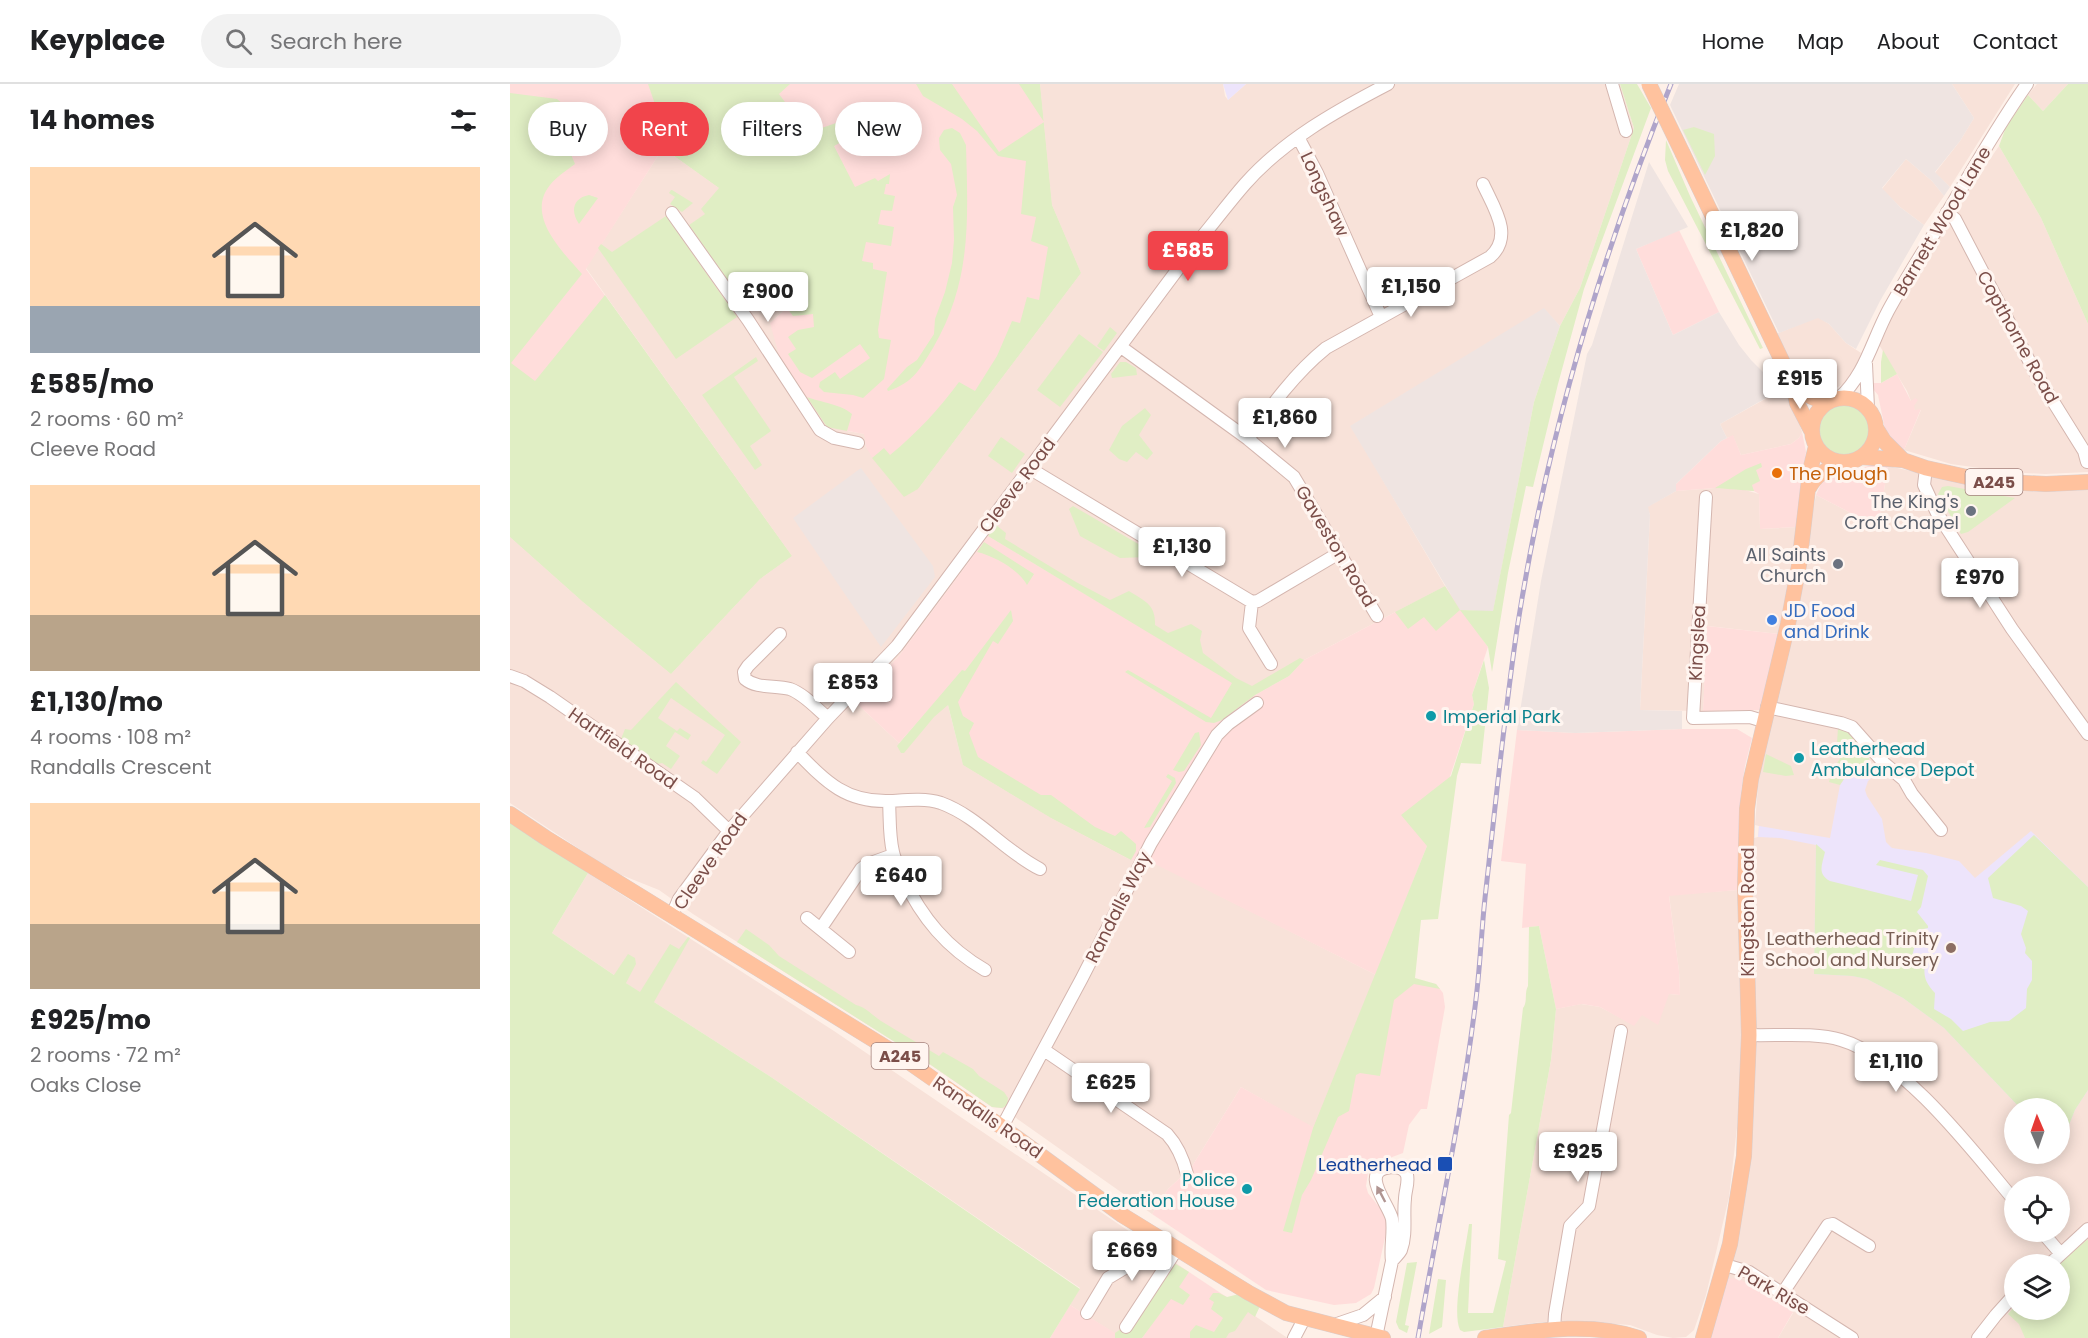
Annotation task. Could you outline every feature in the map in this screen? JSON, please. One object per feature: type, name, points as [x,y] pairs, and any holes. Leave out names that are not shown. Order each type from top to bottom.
[{"type":"main road","points":[[1649,84],[1792,384],[1797,403],[1811,430],[1816,446],[1831,460],[1841,462]]},
{"type":"main road","points":[[1792,384],[1807,395],[1832,401],[1854,399],[1868,408],[1875,421],[1873,445],[1861,457],[1841,462],[1820,474],[1809,488]]},
{"type":"main road","points":[[1811,430],[1815,415],[1832,401]]},
{"type":"main road","name":"A245","points":[[1876,428],[1884,441],[1903,460]]},
{"type":"main road","name":"Kingston Road","points":[[1702,1336],[1725,1265],[1736,1217],[1744,1156],[1749,1035],[1745,888],[1747,809],[1754,759],[1795,589],[1809,488],[1809,471],[1816,446]]},
{"type":"main road","name":"A245","points":[[1861,457],[1903,460],[1926,468],[1985,481],[2046,484],[2088,482]]},
{"type":"main road","name":"Randalls Road","points":[[510,814],[903,1058],[1002,1126],[1103,1202],[1176,1249],[1272,1306],[1350,1334],[1378,1338]]},
{"type":"main road","points":[[1485,1338],[1554,1330],[1610,1331],[1639,1338]]},
{"type":"street","name":"Cleeve Road","points":[[672,915],[679,899],[729,831],[797,752],[897,646],[1202,238],[1246,183],[1278,152],[1298,137],[1330,115],[1388,84]]},
{"type":"street","points":[[1612,84],[1626,131]]},
{"type":"street","name":"Barnett Wood Lane","points":[[1832,401],[1855,381],[1866,362],[1888,311],[2027,84]]},
{"type":"street","name":"Longshaw","points":[[1298,137],[1317,173],[1381,317]]},
{"type":"street","points":[[1248,439],[1306,364],[1326,348],[1496,252],[1503,232],[1483,184]]},
{"type":"street","name":"Copthorne Road","points":[[1947,212],[1954,219],[2036,374],[2084,451],[2087,462]]},
{"type":"street","points":[[672,213],[748,320],[820,430],[834,438],[858,443]]},
{"type":"street","name":"Gaveston Road","points":[[1121,348],[1248,439],[1294,477],[1377,616]]},
{"type":"street","name":"Barnett Wood Lane","points":[[1866,362],[1868,408]]},
{"type":"street","points":[[1029,468],[1252,602],[1258,601],[1339,554]]},
{"type":"street","points":[[1926,468],[1924,484],[1937,513],[2012,629],[2088,734]]},
{"type":"street","name":"Kingslea","points":[[1706,497],[1693,718],[1750,717],[1765,714]]},
{"type":"street","points":[[1252,602],[1249,628],[1271,664]]},
{"type":"street","points":[[780,634],[748,666],[744,672],[745,679],[755,685],[792,690],[828,718]]},
{"type":"street","name":"Hartfield Road","points":[[510,675],[550,697],[695,798],[729,831]]},
{"type":"street","name":"Randalls Way","points":[[1002,1126],[1151,843],[1176,801],[1217,735],[1257,703]]},
{"type":"street","points":[[1765,714],[1841,723],[1852,727],[1884,763],[1904,780],[1912,794],[1941,830]]},
{"type":"street","points":[[797,752],[821,777],[842,792],[855,798],[871,801],[908,800],[940,803],[968,817],[1012,853],[1040,869]]},
{"type":"street","points":[[889,801],[893,855],[915,901],[936,932],[964,958],[985,970]]},
{"type":"street","points":[[821,928],[861,869],[893,855]]},
{"type":"street","points":[[807,918],[849,952]]},
{"type":"street","points":[[1554,1330],[1570,1226],[1589,1206],[1621,1031]]},
{"type":"street","points":[[1749,1035],[1838,1039],[1870,1053],[1917,1091],[2004,1189]]},
{"type":"street","points":[[1044,1050],[1167,1134],[1179,1149],[1187,1174]]},
{"type":"street","points":[[1378,1338],[1392,1261],[1390,1250],[1392,1218],[1388,1206],[1376,1190],[1375,1183],[1381,1171],[1396,1167],[1407,1175],[1408,1182],[1400,1251],[1392,1261]]},
{"type":"street","points":[[1782,1294],[1828,1225],[1833,1224],[1869,1246]]},
{"type":"street","points":[[2051,1242],[2061,1254],[2088,1229]]},
{"type":"street","points":[[1087,1313],[1108,1278],[1128,1266],[1151,1233]]},
{"type":"street","points":[[1126,1327],[1176,1249]]},
{"type":"street","name":"Park Rise","points":[[1725,1265],[1749,1272],[1852,1338]]},
{"type":"street","points":[[1330,1326],[1358,1317],[1385,1297]]},
{"type":"street","points":[[1981,1337],[2004,1306]]},
{"type":"street","points":[[1294,1338],[1304,1319]]},
{"type":"shaded area","points":[[510,84],[1040,84],[1052,205],[1081,273],[918,489],[904,497],[872,457],[866,447],[864,434],[827,427],[779,355],[770,323],[798,298],[719,188],[674,156],[709,156],[709,102],[620,102],[620,156],[658,156],[586,269],[792,556],[760,579],[671,674],[583,602],[510,537]]},
{"type":"shaded area","points":[[1040,84],[1223,84],[1228,100],[1246,84],[1620,84],[1634,128],[1580,288],[1560,326],[1544,309],[1351,426],[1445,586],[1304,660],[1289,676],[1255,695],[988,536],[899,656],[855,702],[899,743],[939,698],[948,705],[963,765],[1051,818],[1123,856],[1131,860],[1155,863],[1376,975],[1313,1128],[1241,1087],[1191,1168],[1168,1189],[1152,1214],[1002,1108],[992,1107],[928,1063],[659,890],[614,872],[510,803],[510,537],[583,602],[671,674],[760,579],[792,556],[586,268],[658,156],[674,156],[719,188],[798,298],[770,323],[847,431],[865,434],[866,447],[918,489],[1081,273],[1052,205]]},
{"type":"shaded area","points":[[1223,84],[1246,84],[1228,100]]},
{"type":"shaded area","points":[[1679,84],[1952,84],[1974,118],[1960,141],[1935,172],[1950,187],[1944,196],[1932,181],[1906,159],[1882,188],[1900,207],[1924,225],[1880,301],[1856,349],[1846,343],[1829,324],[1818,318],[1779,333],[1670,105]]},
{"type":"shaded area","points":[[1952,84],[2015,84],[1950,187],[1935,173],[1960,141],[1974,118]]},
{"type":"shaded area","points":[[2037,84],[2068,84],[2043,111],[2028,95]]},
{"type":"shaded area","points":[[1999,146],[2041,218],[2088,324],[2088,472],[2045,474],[2008,472],[1951,464],[1904,450],[1921,410],[1915,411],[1907,391],[1878,343],[1911,282],[1957,207]]},
{"type":"shaded area","points":[[1906,159],[1932,181],[1944,196],[1924,225],[1900,207],[1882,189]]},
{"type":"shaded area","points":[[1649,162],[1688,227],[1636,249],[1673,335],[1719,312],[1739,345],[1772,381],[1775,393],[1720,424],[1727,438],[1676,484],[1676,491],[1648,507],[1650,515],[1640,710],[1682,711],[1682,729],[1575,733],[1517,730],[1541,581],[1587,354],[1592,345]]},
{"type":"shaded area","points":[[1679,230],[1719,312],[1673,335],[1636,249]]},
{"type":"shaded area","points":[[1544,308],[1560,326],[1534,402],[1493,612],[1460,610],[1350,426]]},
{"type":"shaded area","points":[[1818,317],[1829,324],[1846,343],[1861,353],[1853,374],[1846,382],[1830,392],[1818,393],[1809,390],[1785,359],[1774,335]]},
{"type":"shaded area","points":[[1897,374],[1911,401],[1915,398],[1918,400],[1914,406],[1915,410],[1921,409],[1904,450],[1891,441],[1886,434],[1878,395],[1873,389],[1873,383],[1881,383]]},
{"type":"shaded area","points":[[1785,388],[1802,432],[1799,438],[1791,444],[1741,455],[1733,436],[1727,438],[1720,424]]},
{"type":"shaded area","points":[[1802,432],[1806,452],[1797,527],[1760,529],[1759,494],[1754,491],[1715,488],[1676,491],[1676,484],[1721,441],[1733,435],[1741,455],[1791,444],[1799,438]]},
{"type":"shaded area","points":[[1876,464],[1888,466],[1878,527],[1816,495],[1821,484],[1830,476]]},
{"type":"shaded area","points":[[1888,466],[2017,490],[2088,489],[2088,1338],[1778,1338],[1793,1313],[1727,1279],[1736,1248],[1750,1161],[1752,885],[1754,838],[1758,837],[1759,826],[1755,825],[1759,773],[1816,495],[1878,527]]},
{"type":"shaded area","points":[[861,468],[933,566],[935,577],[881,647],[793,518]]},
{"type":"shaded area","points":[[1715,488],[1745,490],[1759,494],[1760,529],[1797,527],[1779,634],[1708,626],[1703,711],[1640,710],[1650,515],[1647,507],[1676,491]]},
{"type":"shaded area","points":[[988,536],[1255,695],[1289,676],[1304,660],[1445,586],[1488,647],[1472,695],[1474,704],[1427,846],[1376,975],[1155,864],[1131,860],[1123,856],[1051,818],[963,765],[949,705],[939,698],[899,743],[855,702],[899,656]]},
{"type":"shaded area","points":[[1707,626],[1779,634],[1760,710],[1703,711]]},
{"type":"shaded area","points":[[1737,729],[1752,738],[1741,792],[1738,890],[1669,896],[1680,995],[1669,994],[1658,1025],[1642,1015],[1634,1026],[1600,1007],[1582,1004],[1556,1009],[1539,926],[1522,928],[1526,864],[1501,861],[1517,730],[1575,733]]},
{"type":"shaded area","name":"Leatherhead Trinity School and Nursery","points":[[1861,764],[1867,766],[1875,775],[1868,781],[1865,790],[1882,819],[1886,842],[1892,848],[1959,861],[1975,878],[2031,831],[2088,887],[2088,1090],[2070,1122],[2070,1098],[2010,1098],[1944,1028],[1903,998],[1867,979],[1814,974],[1816,845],[1780,838],[1758,837],[1759,826],[1830,838],[1840,785],[1850,770]]},
{"type":"shaded area","points":[[588,873],[834,1031],[1189,1272],[1142,1338],[1115,1338],[1114,1333],[1070,1305],[1080,1288],[771,1077],[552,933]]},
{"type":"shaded area","points":[[1738,890],[1743,1021],[1741,1093],[1729,1197],[1706,1295],[1694,1330],[1686,1337],[1673,1338],[1630,1325],[1569,1321],[1503,1327],[1551,1060],[1556,1009],[1581,1004],[1600,1007],[1634,1025],[1641,1015],[1669,994],[1680,995],[1669,895]]},
{"type":"shaded area","points":[[1376,975],[1436,984],[1443,993],[1445,1007],[1427,1109],[1421,1109],[1409,1125],[1403,1153],[1379,1162],[1368,1173],[1366,1186],[1368,1193],[1383,1212],[1387,1226],[1374,1288],[1371,1294],[1356,1303],[1334,1305],[1266,1290],[1152,1214],[1168,1189],[1191,1168],[1241,1087],[1313,1127]]},
{"type":"shaded area","points":[[1189,1272],[1234,1302],[1210,1338],[1142,1338]]},
{"type":"shaded area","points":[[1738,1278],[1793,1312],[1778,1338],[1709,1338],[1727,1279]]},
{"type":"shaded area","points":[[1234,1302],[1283,1335],[1288,1338],[1210,1338]]},
{"type":"shaded area","points":[[1070,1305],[1115,1333],[1115,1338],[1050,1338]]},
{"type":"green space","points":[[648,84],[790,84],[779,94],[785,102],[721,102],[721,156],[823,156],[823,128],[835,123],[835,156],[839,156],[855,187],[875,178],[878,181],[890,174],[889,184],[886,184],[884,194],[895,196],[892,211],[881,210],[878,224],[894,227],[891,246],[866,242],[862,261],[873,263],[873,269],[887,272],[878,330],[879,338],[891,340],[884,379],[863,398],[824,392],[819,387],[820,382],[835,372],[840,379],[870,358],[860,344],[812,378],[800,372],[788,354],[796,349],[788,337],[798,330],[814,327],[813,314],[793,316],[787,308],[798,298],[784,279],[746,306],[689,225],[705,214],[701,209],[719,188],[674,156],[709,156],[709,102],[654,102]]},
{"type":"green space","points":[[916,84],[952,84],[999,152],[1044,122],[1052,205],[1081,273],[918,489],[904,497],[872,458],[884,448],[890,455],[900,447],[944,402],[959,382],[975,391],[997,356],[1012,321],[1020,323],[1027,297],[1039,300],[1048,247],[1031,241],[1036,217],[1021,214],[1026,161],[998,156],[977,131],[962,119],[923,96]]},
{"type":"green space","points":[[1019,84],[1040,84],[1044,122]]},
{"type":"green space","points":[[1620,84],[1637,84],[1651,108],[1584,289],[1533,487],[1526,486],[1508,573],[1492,672],[1488,647],[1460,610],[1493,611],[1534,402],[1560,326],[1580,288],[1634,128]]},
{"type":"green space","points":[[2068,84],[2088,84],[2088,324],[2041,218],[1999,146],[2006,127],[2028,95],[2043,111]]},
{"type":"green space","points":[[510,93],[557,99],[560,102],[528,102],[528,156],[572,156],[575,164],[550,185],[543,197],[542,209],[544,221],[550,233],[582,274],[511,363],[535,381],[605,295],[792,556],[760,579],[671,674],[583,602],[510,537]]},
{"type":"green space","points":[[1694,127],[1714,134],[1715,156],[1705,175],[1683,130]]},
{"type":"green space","points":[[952,128],[960,133],[966,145],[967,199],[965,250],[955,299],[946,323],[920,369],[904,384],[888,391],[887,389],[907,367],[917,360],[934,334],[935,319],[945,292],[952,263],[953,207],[957,195],[951,164],[940,150],[939,138],[944,130]]},
{"type":"green space","points":[[1666,140],[1690,196],[1763,348],[1760,349],[1668,171],[1665,160]]},
{"type":"green space","points":[[671,190],[693,203],[682,212],[670,204],[675,197],[669,193]]},
{"type":"green space","points":[[589,195],[598,198],[579,224],[574,210],[576,202]]},
{"type":"green space","points":[[666,216],[737,317],[676,359],[598,248],[601,244],[612,252]]},
{"type":"green space","points":[[1110,327],[1117,333],[1104,351],[1097,346]]},
{"type":"green space","points":[[1079,334],[1103,352],[1060,407],[1037,390]]},
{"type":"green space","points":[[1883,350],[1897,374],[1881,383],[1881,362]]},
{"type":"green space","points":[[756,357],[758,361],[734,377],[771,431],[750,446],[762,465],[755,470],[702,395]]},
{"type":"green space","points":[[1120,362],[1126,362],[1136,368],[1137,375],[1112,378],[1111,374]]},
{"type":"green space","points":[[807,397],[837,406],[852,414],[847,431],[827,427]]},
{"type":"green space","points":[[1844,404],[1858,408],[1866,416],[1870,430],[1866,444],[1858,452],[1844,456],[1830,452],[1822,444],[1818,430],[1822,416],[1830,408]]},
{"type":"green space","points":[[1145,408],[1151,415],[1139,435],[1153,453],[1147,460],[1136,452],[1127,462],[1119,459],[1109,450],[1122,426]]},
{"type":"green space","points":[[1001,437],[1025,454],[1012,473],[988,456]]},
{"type":"green space","points":[[1761,463],[1762,467],[1756,470],[1760,481],[1752,485],[1754,491],[1715,488],[1746,469]]},
{"type":"green space","points":[[1948,486],[2015,498],[1968,532],[1961,534],[1938,494],[1942,487]]},
{"type":"green space","points":[[1073,506],[1147,549],[1147,557],[1120,558],[1080,536],[1069,509]]},
{"type":"green space","points":[[996,525],[1006,533],[1005,539],[1110,600],[1129,591],[1148,604],[1155,618],[1155,625],[1168,633],[1191,624],[1202,631],[1200,640],[1203,653],[1236,678],[1252,686],[1300,658],[1304,660],[1289,676],[1255,695],[1222,720],[1214,723],[1206,722],[1125,672],[1128,670],[1211,718],[1232,683],[988,536]]},
{"type":"green space","points":[[984,542],[1034,574],[1027,585],[1005,564],[977,552]]},
{"type":"green space","points":[[1445,586],[1460,610],[1436,631],[1424,617],[1408,629],[1395,612]]},
{"type":"green space","points":[[1011,610],[1013,621],[998,644],[993,641],[958,702],[963,716],[974,723],[969,733],[978,757],[1041,795],[1051,795],[1095,827],[1115,836],[1121,831],[1136,844],[1136,851],[1131,860],[1051,818],[963,765],[948,705],[934,717],[904,753],[901,753],[897,746],[962,670],[965,671]]},
{"type":"green space","points":[[1484,660],[1489,688],[1481,764],[1461,763],[1457,776],[1438,919],[1421,920],[1415,978],[1436,984],[1440,989],[1414,984],[1394,1000],[1380,1076],[1360,1073],[1356,1075],[1349,1111],[1338,1117],[1311,1180],[1302,1195],[1292,1233],[1283,1231],[1313,1128],[1427,846],[1401,815],[1451,776],[1474,704],[1472,695]]},
{"type":"green space","points":[[676,682],[741,742],[717,774],[701,763],[703,760],[706,762],[725,735],[671,698],[658,718],[677,731],[680,728],[691,735],[688,740],[675,732],[666,746],[680,756],[671,769],[662,763],[657,764],[621,739],[625,729],[631,730]]},
{"type":"green space","points":[[1838,728],[1846,730],[1870,755],[1867,766],[1861,764],[1850,770],[1840,785],[1829,782],[1832,771],[1843,754],[1837,743]]},
{"type":"green space","points":[[1199,732],[1201,745],[1184,771],[1173,770],[1195,733]]},
{"type":"green space","points":[[1766,754],[1791,766],[1794,775],[1763,772]]},
{"type":"green space","points":[[1168,774],[1175,778],[1176,783],[1150,827],[1144,828],[1172,781],[1166,777]]},
{"type":"green space","points":[[510,822],[588,873],[552,933],[614,975],[628,954],[635,958],[636,964],[626,983],[640,992],[670,944],[679,949],[688,937],[690,938],[654,1002],[771,1077],[1080,1289],[1050,1338],[510,1338]]},
{"type":"green space","points":[[2034,835],[2088,887],[2088,1090],[2070,1122],[2070,1098],[2010,1098],[1944,1028],[1903,998],[1867,979],[1814,974],[1816,844],[1825,852],[1822,872],[1830,881],[1911,901],[1918,875],[1876,865],[1880,860],[1923,870],[1928,876],[1921,907],[1917,912],[1928,928],[1919,930],[1911,960],[1925,964],[1926,980],[1935,993],[1934,1009],[1951,1019],[1963,1031],[1990,1022],[2009,1021],[2026,1008],[2027,989],[2032,980],[2032,961],[2025,953],[2026,948],[2021,934],[2028,911],[2021,906],[1993,898],[1988,878]]},
{"type":"green space","points":[[1539,926],[1556,1009],[1551,1060],[1503,1327],[1464,1332],[1460,1330],[1457,1309],[1469,1224],[1472,1224],[1468,1313],[1493,1313],[1506,1261],[1498,1259],[1509,1115],[1528,986],[1529,927]]},
{"type":"green space","points":[[746,929],[769,945],[779,956],[878,1019],[939,1056],[943,1052],[973,1069],[979,1076],[1004,1092],[1008,1098],[1007,1105],[1002,1108],[992,1107],[928,1063],[737,942]]},
{"type":"green space","points":[[2088,1239],[2088,1338],[2025,1338],[2019,1324],[2015,1320],[2070,1320],[2070,1255]]},
{"type":"green space","points":[[1417,1262],[1405,1325],[1409,1326],[1407,1333],[1399,1329],[1396,1322],[1407,1263]]},
{"type":"green space","points":[[1174,1263],[1189,1272],[1179,1287],[1190,1295],[1183,1305],[1171,1299],[1142,1338],[1115,1338],[1115,1333],[1121,1329]]},
{"type":"green space","points":[[1438,1279],[1446,1280],[1442,1327],[1429,1334]]},
{"type":"green space","points":[[1213,1293],[1227,1297],[1239,1294],[1260,1306],[1255,1317],[1248,1312],[1235,1331],[1229,1333],[1226,1338],[1190,1338],[1190,1332],[1196,1325],[1214,1332],[1223,1318],[1211,1309],[1214,1302],[1209,1299]]},
{"type":"railway","points":[[1418,1338],[1456,1132],[1477,993],[1504,730],[1529,559],[1543,490],[1578,352],[1621,217],[1671,84]]},
{"type":"place","name":"The Plough","points":[[1777,473]]},
{"type":"place","name":"The King's Croft Chapel","points":[[1971,511]]},
{"type":"place","name":"All Saints Church","points":[[1838,564]]},
{"type":"place","name":"JD Food and Drink","points":[[1772,620]]},
{"type":"place","name":"Imperial Park","points":[[1431,716]]},
{"type":"place","name":"Leatherhead Ambulance Depot","points":[[1799,758]]},
{"type":"place","name":"Leatherhead Trinity School and Nursery","points":[[1951,948]]},
{"type":"place","name":"Leatherhead","points":[[1445,1164]]},
{"type":"place","name":"Police Federation House","points":[[1247,1189]]}]
